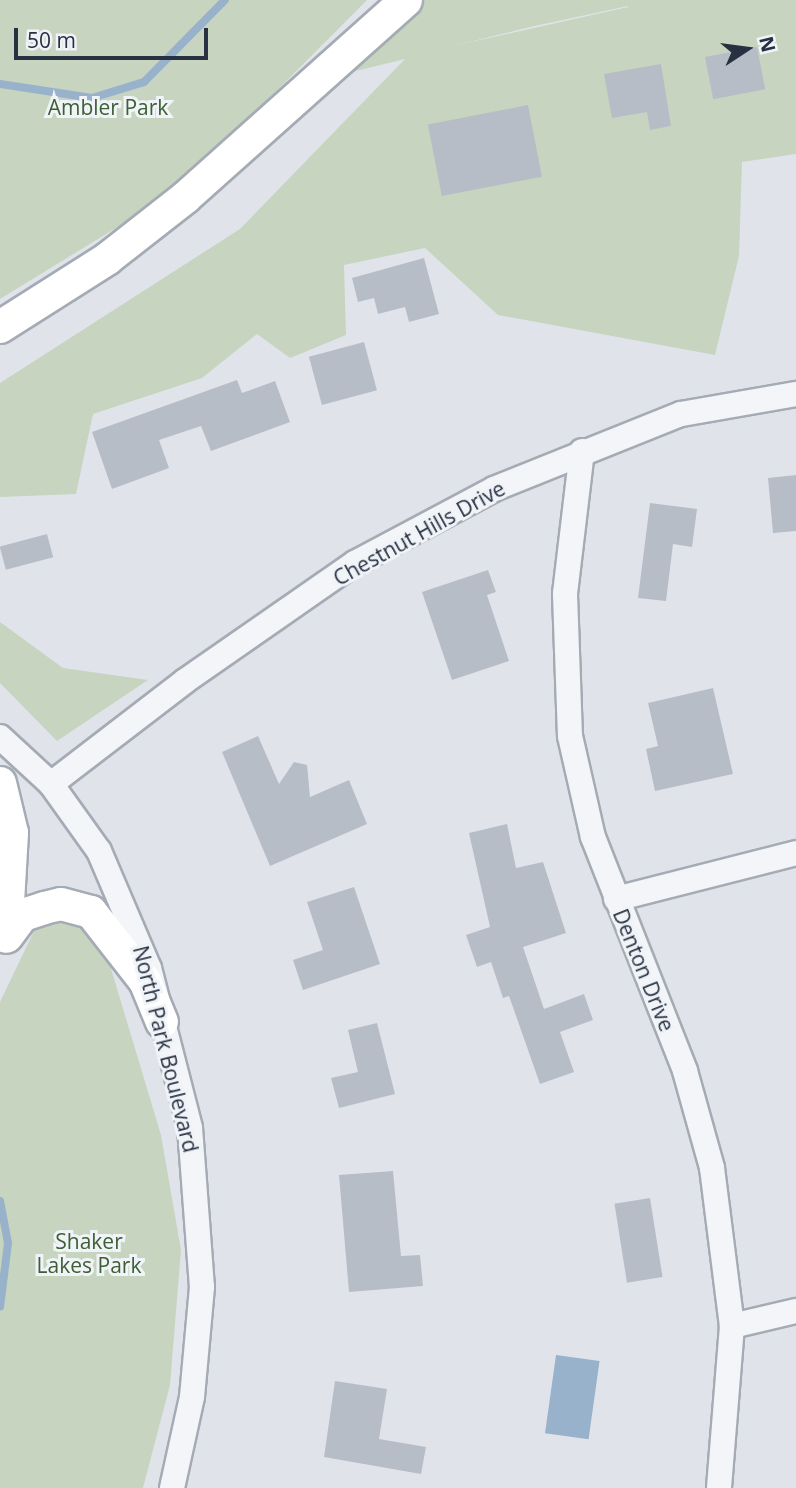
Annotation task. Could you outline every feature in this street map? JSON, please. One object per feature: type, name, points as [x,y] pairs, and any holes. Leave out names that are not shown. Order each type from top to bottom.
[{"type":"main road","points":[[0,327],[107,259],[186,197],[406,0]]},
{"type":"main road","points":[[0,783],[12,833],[4,944]]},
{"type":"main road","points":[[4,944],[23,915],[61,904],[91,912],[145,982],[162,1022]]},
{"type":"street","name":"Chestnut Hills Drive","points":[[51,785],[185,681],[355,564],[582,450],[681,414],[796,394]]},
{"type":"street","name":"Denton Drive","points":[[582,450],[565,594],[570,736],[582,799],[616,899],[685,1071],[709,1155],[732,1326],[719,1488]]},
{"type":"street","name":"North Park Boulevard","points":[[0,737],[51,785],[99,851],[149,968],[190,1128],[202,1287],[192,1397],[172,1488]]},
{"type":"street","points":[[616,899],[796,853]]},
{"type":"street","points":[[732,1326],[796,1311]]},
{"type":"green space","name":"Ambler Park","points":[[0,0],[367,0],[178,190],[0,299]]},
{"type":"green space","points":[[406,0],[796,0],[796,154],[742,162],[739,256],[715,355],[498,315],[425,248],[344,265],[346,335],[290,358],[257,334],[202,378],[93,414],[76,494],[0,497],[0,383],[240,229],[405,59],[319,80]],"holes":[[[628,7],[453,46],[530,27]]]},
{"type":"green space","points":[[0,622],[63,668],[148,680],[57,741],[0,683]]},
{"type":"green space","name":"Shaker Lakes Park","points":[[72,913],[106,952],[161,1135],[181,1250],[170,1385],[143,1488],[0,1488],[0,1002],[35,929],[45,918]]},
{"type":"water","points":[[556,1355],[600,1361],[589,1439],[545,1433]]},
{"type":"building","points":[[757,47],[765,89],[713,99],[705,57]]},
{"type":"building","points":[[661,64],[671,126],[650,130],[647,112],[612,118],[604,74]]},
{"type":"building","points":[[528,105],[542,177],[442,196],[428,124]]},
{"type":"building","points":[[424,258],[439,314],[409,322],[405,307],[378,314],[374,298],[358,302],[352,278]]},
{"type":"building","points":[[364,342],[377,390],[322,405],[309,357]]},
{"type":"building","points":[[237,380],[242,393],[275,381],[290,422],[211,451],[201,426],[159,440],[169,468],[112,489],[92,432]]},
{"type":"building","points":[[796,475],[796,531],[773,533],[768,478]]},
{"type":"building","points":[[650,503],[697,509],[692,547],[673,544],[666,601],[638,598]]},
{"type":"building","points":[[47,534],[53,557],[6,570],[0,547]]},
{"type":"building","points":[[488,570],[496,592],[487,595],[509,661],[452,680],[422,592]]},
{"type":"building","points":[[713,688],[733,774],[655,791],[646,749],[658,746],[648,703]]},
{"type":"building","points":[[258,736],[279,784],[294,762],[307,765],[310,797],[349,780],[367,824],[270,866],[222,752]]},
{"type":"building","points":[[507,824],[516,868],[543,862],[566,933],[523,947],[544,1009],[584,994],[593,1020],[560,1032],[574,1072],[540,1084],[509,996],[503,998],[491,962],[477,967],[466,935],[490,927],[469,833]]},
{"type":"building","points":[[354,887],[380,964],[303,990],[293,960],[323,950],[307,902]]},
{"type":"building","points":[[377,1023],[395,1094],[339,1108],[331,1078],[358,1072],[348,1030]]},
{"type":"building","points":[[393,1171],[401,1256],[420,1255],[423,1286],[349,1292],[339,1175]]},
{"type":"building","points":[[650,1198],[663,1277],[627,1283],[614,1204]]},
{"type":"building","points":[[335,1381],[387,1389],[379,1439],[426,1447],[421,1474],[324,1457]]},
{"type":"waterway","points":[[0,84],[92,98],[144,82],[225,0]]},
{"type":"waterway","points":[[0,1201],[8,1243],[0,1307]]}]
